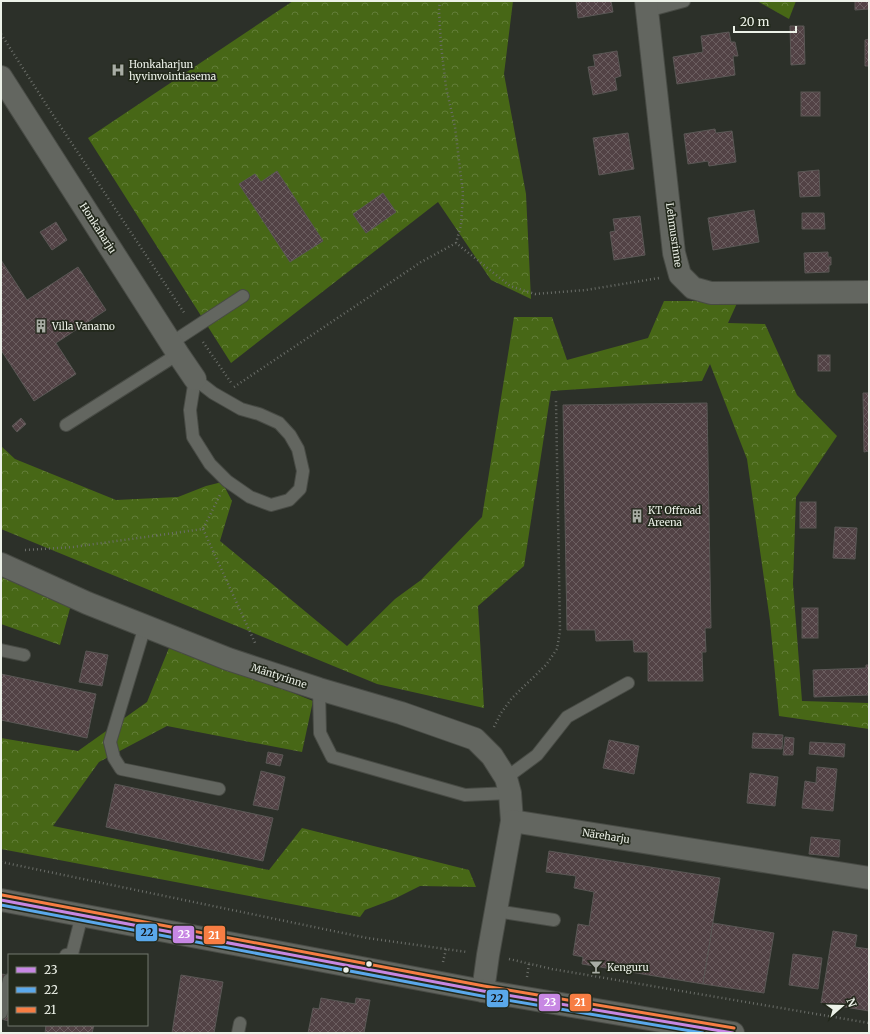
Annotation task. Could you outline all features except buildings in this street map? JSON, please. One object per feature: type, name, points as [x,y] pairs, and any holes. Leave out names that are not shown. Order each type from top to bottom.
[{"type":"street","name":"Lehmusrinne","points":[[646,6],[674,253],[680,275],[693,288],[711,293],[869,292]]},
{"type":"street","name":"Honkaharju","points":[[1,77],[195,379]]},
{"type":"street","name":"Mäntyrinne","points":[[1,564],[87,603],[228,659],[319,689],[401,713],[475,739],[492,756],[508,786],[512,821]]},
{"type":"street","name":"Näreharju","points":[[512,821],[869,878]]},
{"type":"street","points":[[483,991],[512,821]]},
{"type":"street","points":[[1,900],[483,991],[733,1033]]},
{"type":"lane","points":[[646,6],[684,1]]},
{"type":"lane","points":[[66,425],[175,348],[194,328],[243,296]]},
{"type":"lane","points":[[195,379],[213,393],[241,409],[259,414],[279,423],[290,435],[298,449],[303,471],[300,489],[289,500],[271,505],[250,497],[226,481],[210,464],[193,437],[190,410],[195,379]]},
{"type":"lane","points":[[145,626],[110,742],[114,758],[121,769],[219,789]]},
{"type":"lane","points":[[1,650],[24,655]]},
{"type":"lane","points":[[319,689],[320,733],[332,757],[465,795],[508,786],[537,755],[567,717],[628,683]]},
{"type":"lane","points":[[496,911],[554,920]]},
{"type":"lane","points":[[72,954],[82,915]]},
{"type":"lane","points":[[1,1013],[8,984]]},
{"type":"path","points":[[233,387],[421,262],[456,243],[461,225],[463,194],[455,127],[446,87],[441,45],[439,10],[440,1]]},
{"type":"path","points":[[1,34],[233,387],[241,409]]},
{"type":"path","points":[[456,243],[510,286],[535,294],[586,290],[680,275]]},
{"type":"path","points":[[483,747],[501,713],[512,698],[546,665],[557,649],[560,631],[556,401]]},
{"type":"path","points":[[203,529],[226,481]]},
{"type":"path","points":[[25,550],[73,547],[203,529]]},
{"type":"path","points":[[203,529],[268,672]]},
{"type":"path","points":[[1,862],[367,938],[488,955],[552,969],[869,1023]]},
{"type":"green space","points":[[293,1],[513,1],[504,74],[526,194],[531,299],[491,280],[438,202],[231,363],[88,138]]},
{"type":"green space","points":[[757,1],[796,1],[789,19]]},
{"type":"green space","points":[[664,301],[738,301],[728,323],[765,324],[797,395],[837,436],[796,497],[793,584],[802,701],[869,703],[869,729],[779,716],[770,621],[747,459],[710,364],[702,381],[551,391],[524,566],[478,606],[484,708],[377,684],[1,529],[1,446],[15,459],[116,500],[178,497],[206,486],[222,482],[232,501],[220,541],[347,646],[395,599],[421,580],[482,517],[514,317],[552,317],[567,360],[648,338]]},
{"type":"green space","points":[[1,571],[72,601],[60,645],[1,624]]},
{"type":"green space","points":[[171,643],[313,701],[302,752],[167,726],[99,762],[53,826],[269,870],[302,828],[469,870],[476,887],[420,886],[394,899],[365,910],[360,917],[1,849],[1,738],[78,751],[147,702]]},
{"type":"transit line","name":"21","points":[[2,895],[484,986],[734,1028]]},
{"type":"transit line","name":"23","points":[[1,900],[483,991],[733,1033]]},
{"type":"transit line","name":"22","points":[[1,905],[482,996],[703,1033]]},
{"type":"place","name":"Honkaharjun hyvinvointiasema","points":[[118,70]]},
{"type":"place","name":"Villa Vanamo","points":[[41,326]]},
{"type":"place","name":"KT Offroad Areena","points":[[637,516]]},
{"type":"place","name":"Kenguru","points":[[596,967]]}]
